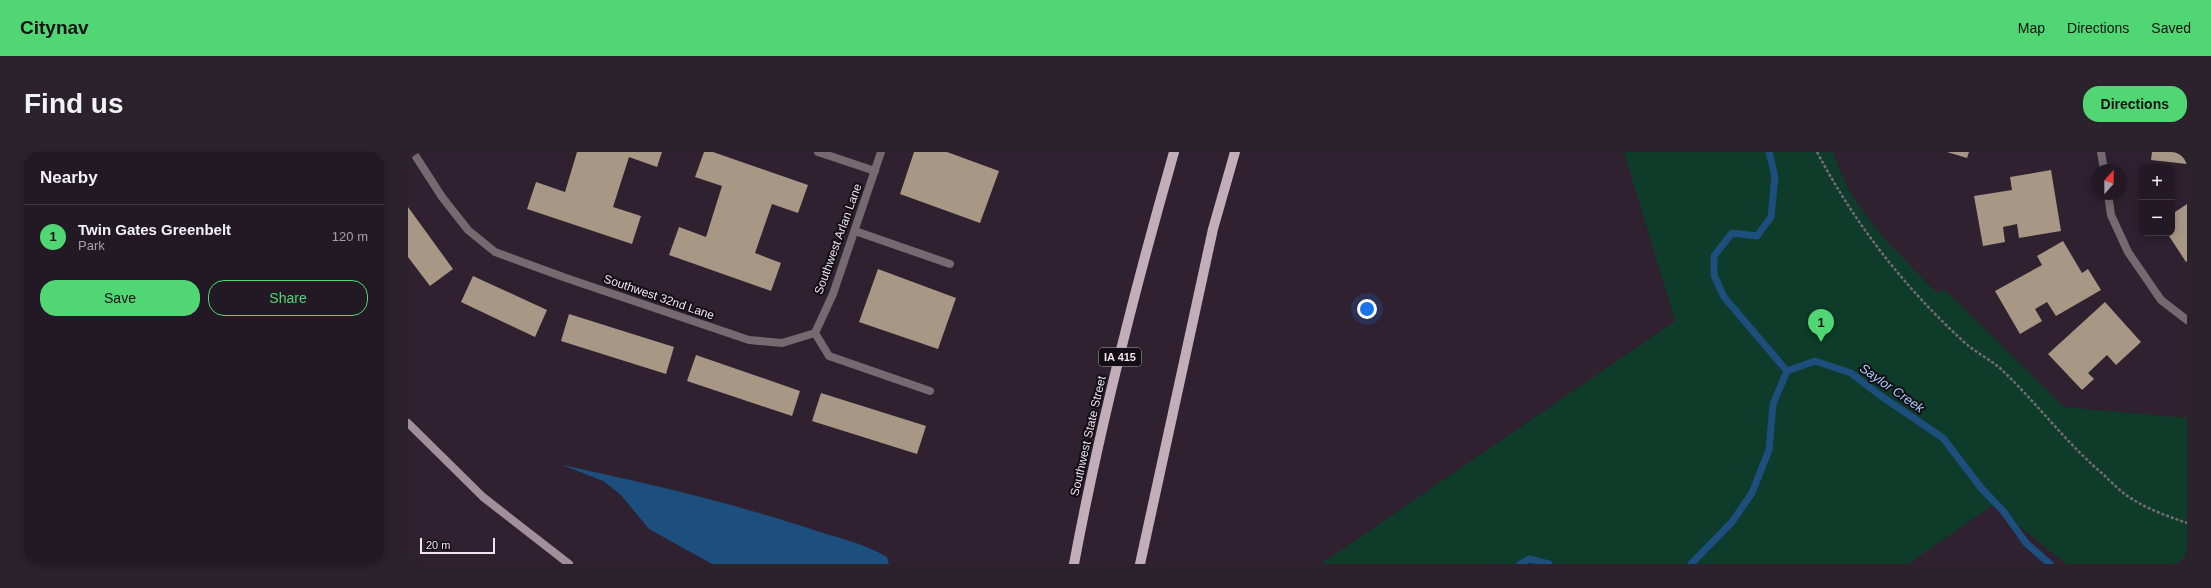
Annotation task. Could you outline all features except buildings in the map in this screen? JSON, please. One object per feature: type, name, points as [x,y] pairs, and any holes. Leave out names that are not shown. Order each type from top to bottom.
[{"type":"main road","name":"Southwest State Street","points":[[1074,564],[1092,467],[1147,247],[1174,152]]},
{"type":"main road","points":[[1140,564],[1213,229],[1235,152]]},
{"type":"street","name":"Southwest 32nd Lane","points":[[413,152],[442,197],[468,230],[495,252],[573,281],[749,340],[782,343],[815,333]]},
{"type":"street","points":[[818,152],[875,171]]},
{"type":"street","name":"Southwest Arlan Lane","points":[[815,333],[833,294],[881,152]]},
{"type":"street","points":[[2101,152],[2103,164]]},
{"type":"street","points":[[2109,200],[2111,215],[2128,252],[2161,300],[2187,320]]},
{"type":"street","points":[[855,231],[950,264]]},
{"type":"street","points":[[815,333],[829,356],[930,391]]},
{"type":"street","points":[[408,423],[483,497],[569,564]]},
{"type":"path","points":[[1817,152],[1834,182],[1868,235],[1891,266],[1926,304],[1966,344],[2000,368],[2074,448],[2128,496],[2146,507],[2187,523]]},
{"type":"green space","points":[[1624,152],[1833,152],[1851,193],[1876,228],[1891,245],[1937,293],[1945,290],[2064,407],[2187,418],[2187,564],[2066,564],[1993,505],[1908,564],[1321,564],[1675,321]]},
{"type":"water","points":[[562,465],[687,494],[780,519],[869,548],[887,557],[889,564],[712,564],[649,529],[620,494],[603,481]]},
{"type":"waterway","points":[[1769,152],[1775,177],[1771,217],[1757,236],[1732,233],[1714,256],[1714,275],[1724,297],[1787,371]]},
{"type":"waterway","name":"Saylor Creek","points":[[1691,564],[1732,522],[1752,493],[1769,450],[1773,404],[1787,371],[1815,361],[1851,373],[1881,396],[1943,438],[1982,489],[2004,512],[2026,543],[2050,564]]},
{"type":"waterway","name":"Saylor Creek","points":[[1520,564],[1529,559],[1549,564]]},
{"type":"place","name":"Twin Gates Greenbelt","points":[[1821,342]]}]
